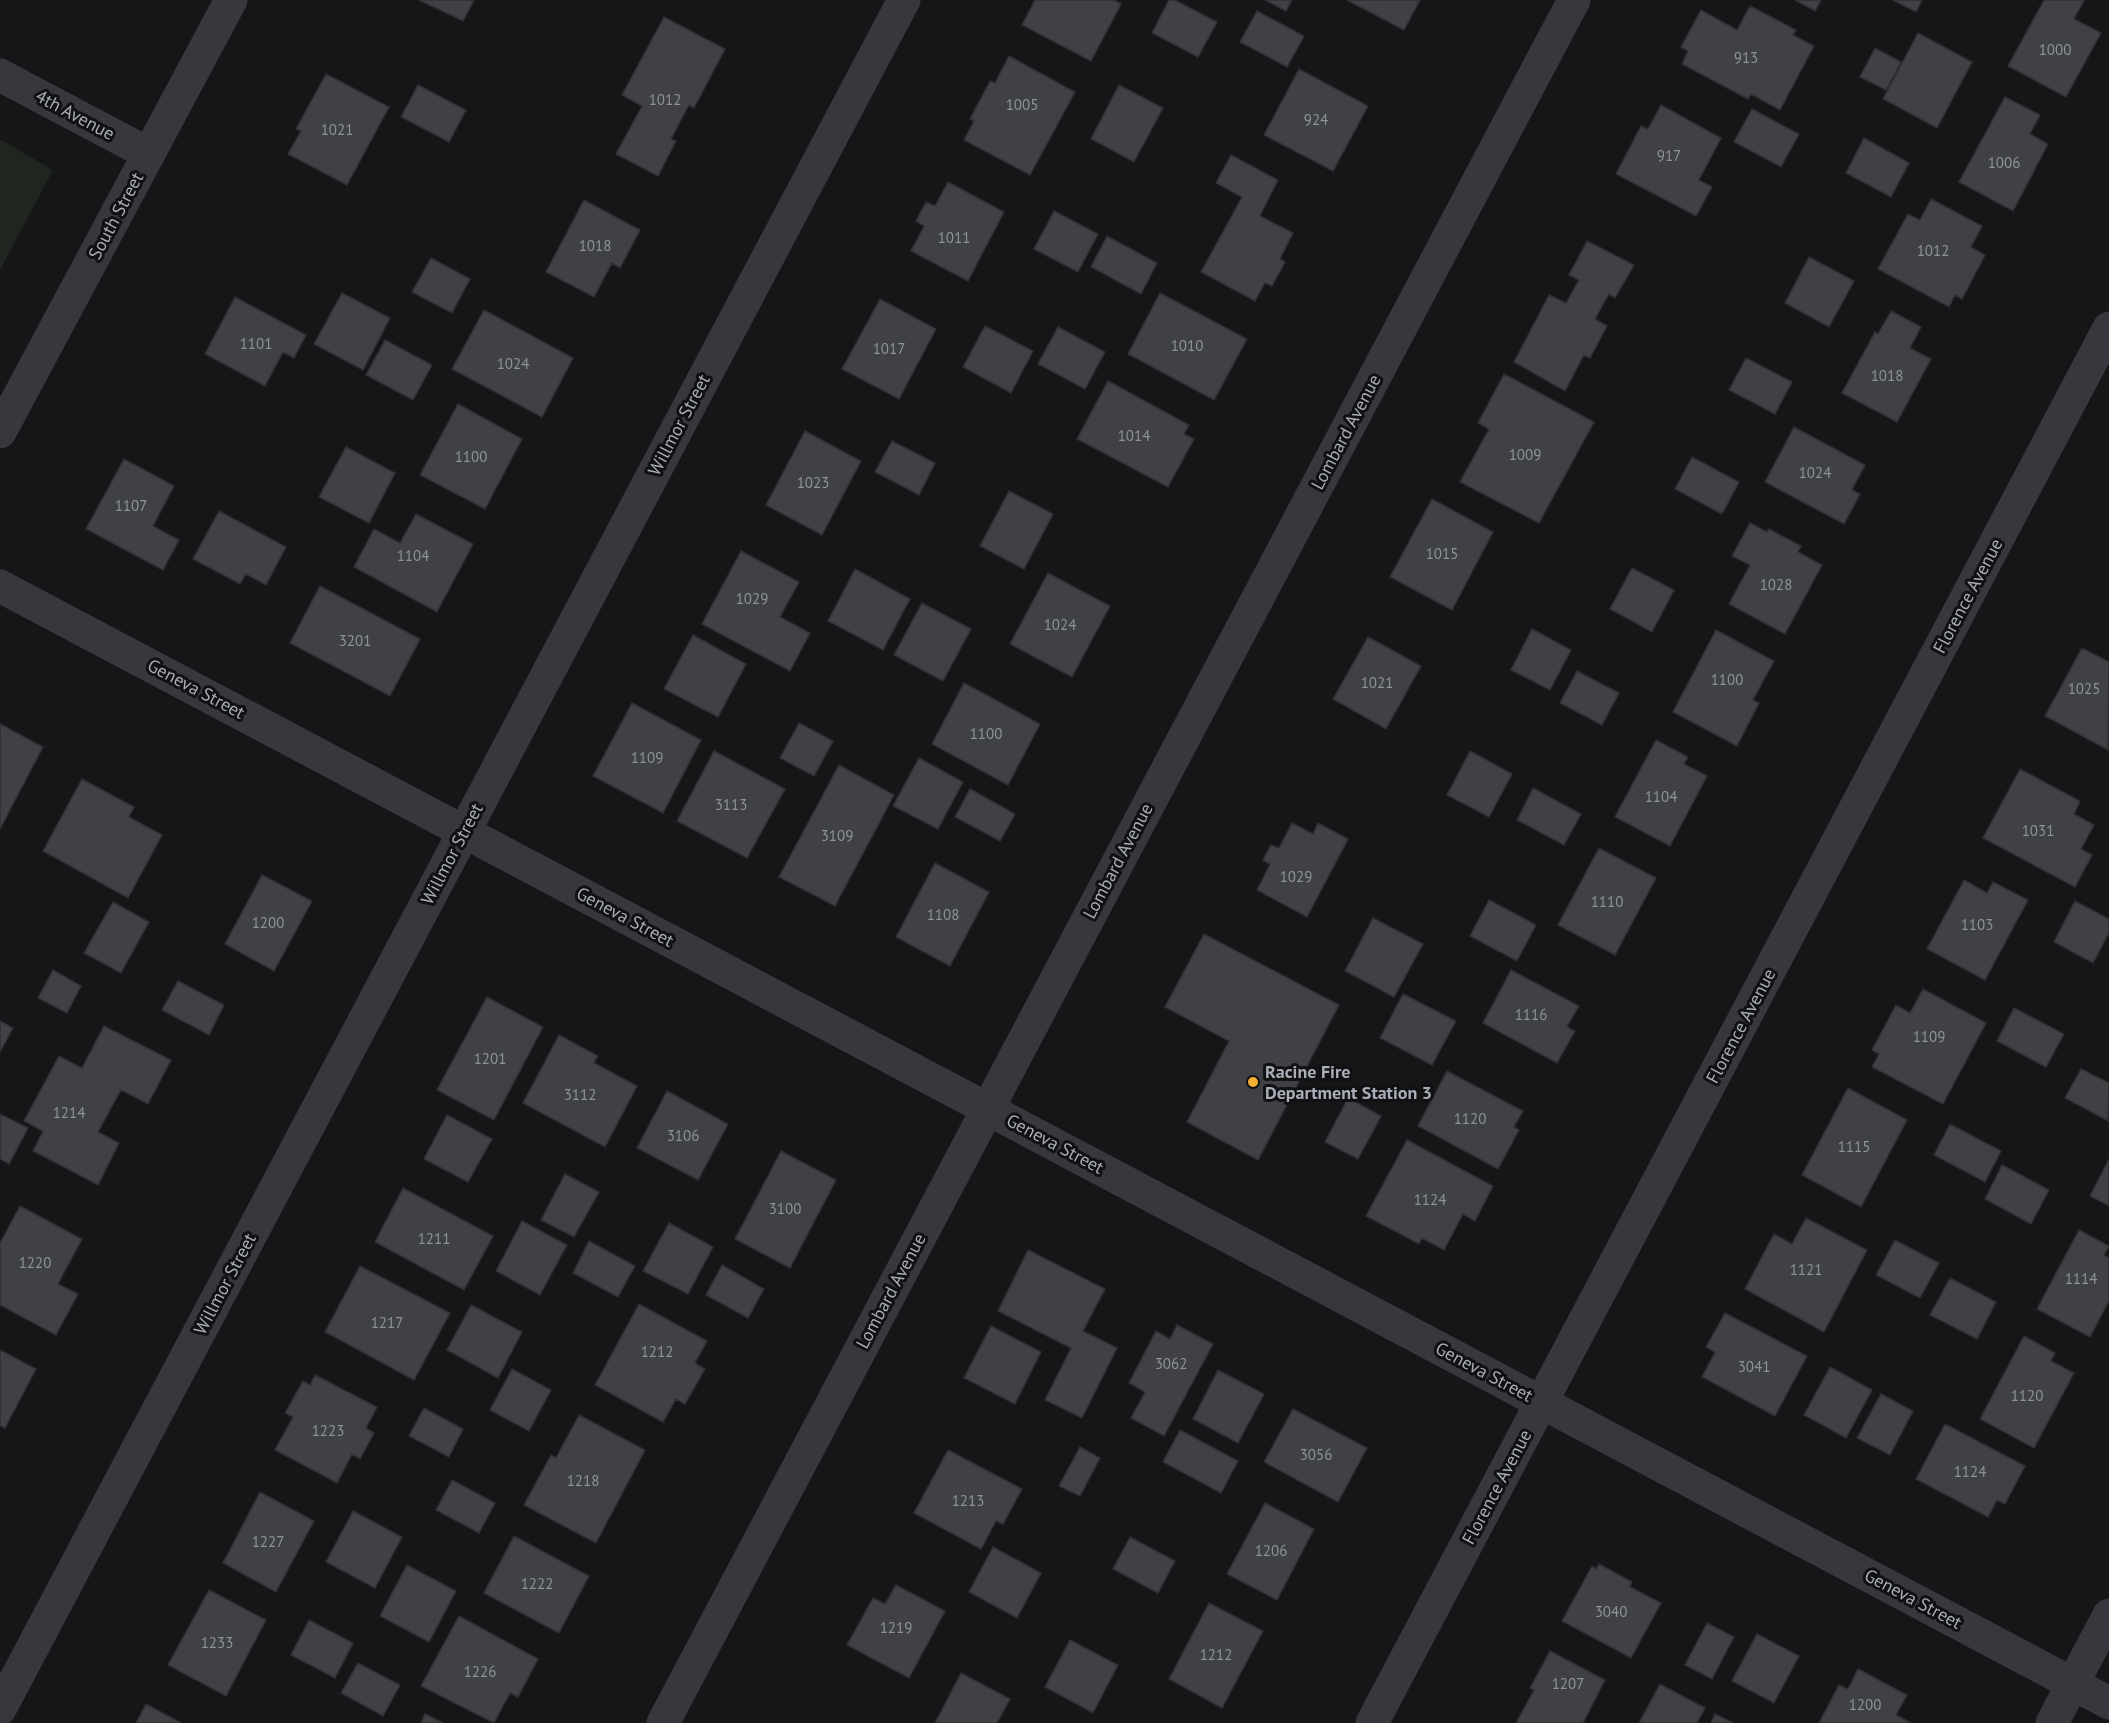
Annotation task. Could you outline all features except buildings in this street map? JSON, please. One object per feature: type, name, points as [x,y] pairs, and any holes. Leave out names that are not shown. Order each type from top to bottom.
[{"type":"street","name":"South Street","points":[[0,432],[231,0]]},
{"type":"street","name":"Willmor Street","points":[[0,1709],[904,0]]},
{"type":"street","name":"Lombard Avenue","points":[[663,1723],[1574,0]]},
{"type":"street","name":"4th Avenue","points":[[0,75],[149,154]]},
{"type":"street","name":"Florence Avenue","points":[[1372,1723],[2109,328]]},
{"type":"street","name":"Geneva Street","points":[[0,585],[2109,1703]]},
{"type":"street","points":[[2052,1723],[2109,1615]]},
{"type":"shaded area","points":[[0,139],[53,170],[0,270]]},
{"type":"place","name":"Racine Fire Department Station 3","points":[[1253,1082]]}]
